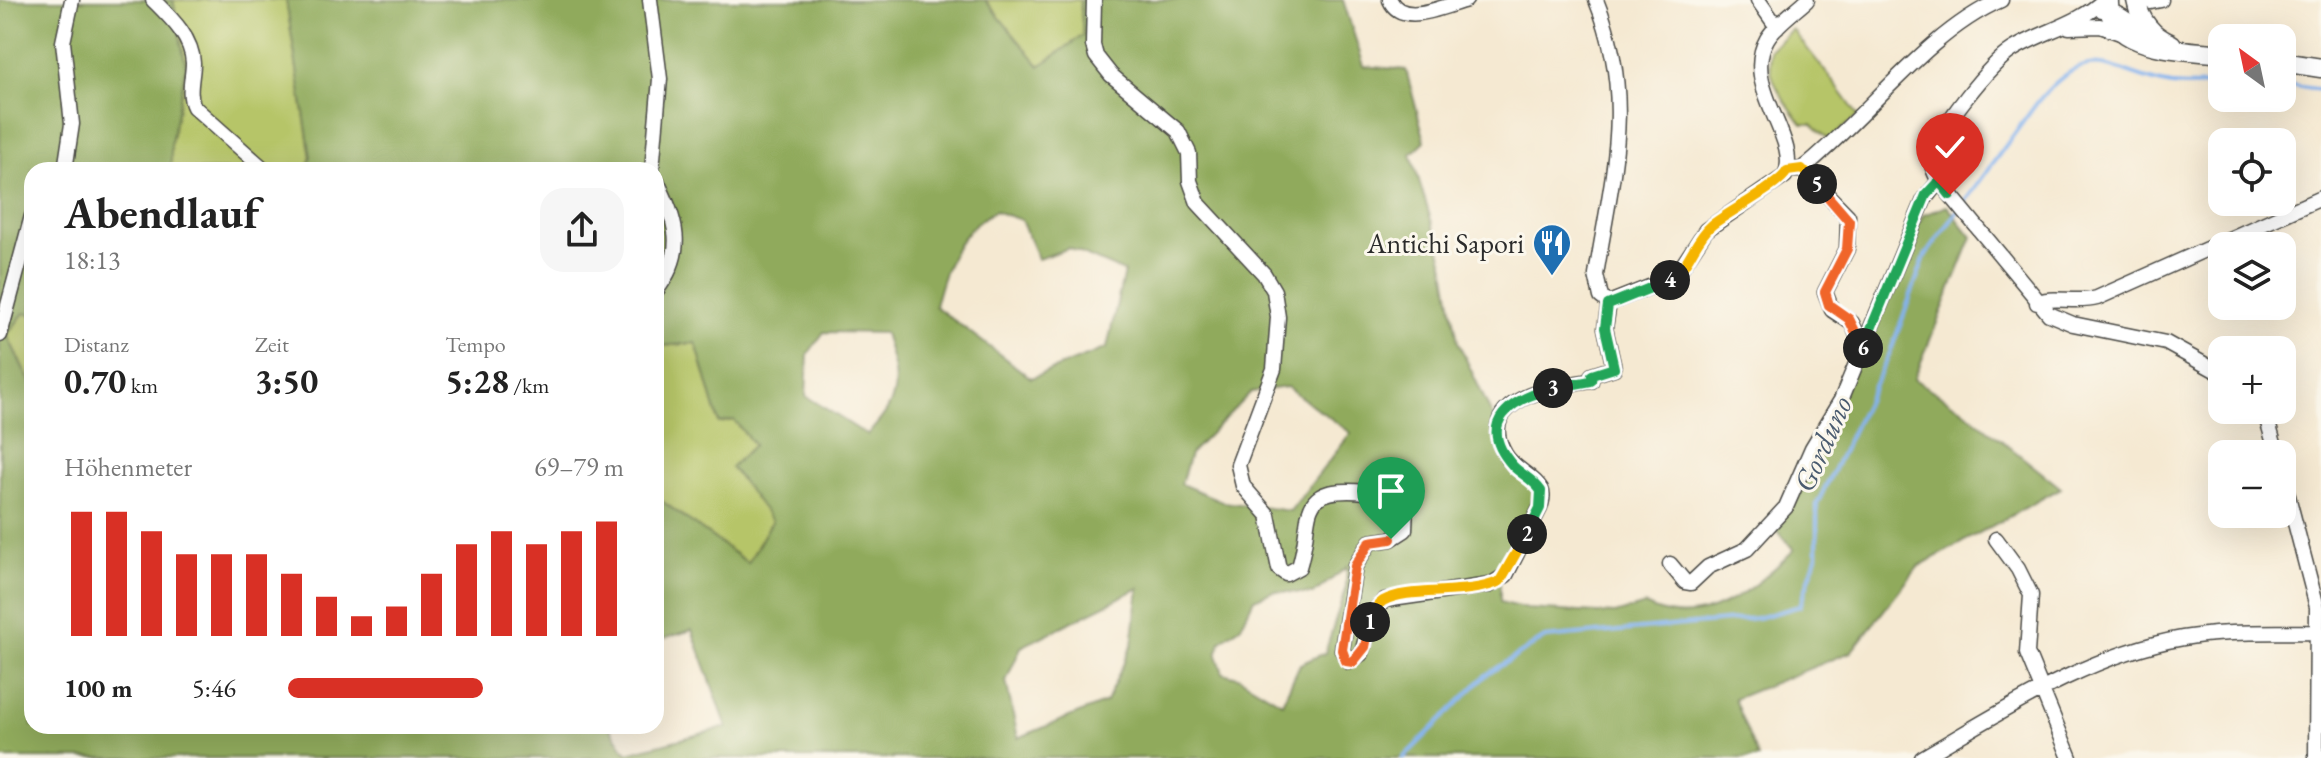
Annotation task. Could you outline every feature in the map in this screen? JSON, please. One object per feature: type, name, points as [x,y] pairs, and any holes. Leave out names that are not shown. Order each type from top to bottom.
[{"type":"main road","points":[[2149,1],[2145,23],[2174,44]]},
{"type":"main road","points":[[2111,3],[2118,26],[2132,38],[2151,45],[2174,44],[2208,51]]},
{"type":"main road","points":[[2296,64],[2321,68]]},
{"type":"street","points":[[66,162],[72,124],[63,42],[72,0]]},
{"type":"street","points":[[153,0],[172,19],[191,51],[194,107],[256,162]]},
{"type":"street","points":[[650,0],[660,79],[653,162]]},
{"type":"street","points":[[1094,0],[1093,45],[1096,56],[1111,75],[1178,131],[1189,153],[1190,181],[1198,203],[1264,274],[1274,291],[1278,317],[1274,369],[1238,465],[1243,486],[1268,515],[1279,569],[1290,574],[1299,567],[1306,514],[1320,495],[1345,490],[1394,494],[1406,504],[1405,530],[1391,539],[1370,542],[1357,558],[1342,650],[1346,661],[1353,662],[1362,653],[1373,612],[1385,600],[1490,585],[1506,575],[1542,500],[1540,488],[1515,468],[1502,448],[1498,422],[1508,406],[1538,392],[1591,381],[1592,375],[1614,368],[1605,328],[1609,303]]},
{"type":"street","points":[[1390,0],[1395,9],[1405,14],[1466,0]]},
{"type":"street","points":[[1596,0],[1613,44],[1619,92],[1615,168],[1596,275],[1601,297],[1609,303]]},
{"type":"street","points":[[1758,0],[1777,27]]},
{"type":"street","points":[[1807,0],[1777,27],[1763,50],[1762,79],[1770,110],[1795,170],[1848,216],[1847,249],[1825,292],[1832,310],[1852,323],[1863,349]]},
{"type":"street","points":[[1609,303],[1675,277],[1706,230],[1743,201],[1776,184],[1849,130],[1940,41],[1978,11],[2001,0]]},
{"type":"street","points":[[2174,44],[2144,34],[2111,3],[2084,20],[2056,28],[2013,50],[1984,74],[1934,147],[1932,167],[1940,183],[2037,303],[2065,322],[2166,343],[2208,366]]},
{"type":"street","points":[[2084,20],[2132,38]]},
{"type":"street","points":[[1670,564],[1685,582],[1691,583],[1708,567],[1747,549],[1773,525],[1786,507],[1863,349],[1924,200],[1940,183]]},
{"type":"street","points":[[664,195],[677,231],[673,260],[664,276]]},
{"type":"street","points":[[2037,303],[2042,299],[2077,303],[2097,298],[2321,198]]},
{"type":"street","points":[[0,335],[24,246]]},
{"type":"street","points":[[2296,522],[2310,571],[2319,651],[2316,758]]},
{"type":"street","points":[[1996,539],[2031,595],[2027,653],[2070,758]]},
{"type":"street","points":[[1922,758],[2042,690],[2168,641],[2244,634],[2317,632]]},
{"type":"green space","points":[[0,0],[173,0],[186,67],[171,143],[171,162],[24,162],[24,313],[7,335],[24,370],[24,734],[614,734],[627,753],[727,727],[692,630],[664,639],[664,503],[748,563],[772,521],[731,467],[754,445],[734,420],[719,423],[696,343],[664,346],[664,162],[309,162],[311,157],[286,0],[985,0],[1040,66],[1083,35],[1080,0],[1343,0],[1364,66],[1406,70],[1425,141],[1411,154],[1444,263],[1458,342],[1498,428],[1500,443],[1541,491],[1500,581],[1500,602],[1527,609],[1615,614],[1645,605],[1666,613],[1687,614],[1707,611],[1726,603],[1762,579],[1794,550],[1773,525],[1923,215],[1947,206],[1972,237],[1914,379],[1962,409],[2061,488],[1919,566],[1851,652],[1734,699],[1758,758],[0,758]],"holes":[[[995,211],[1021,220],[1038,259],[1069,248],[1124,272],[1107,348],[1031,378],[935,306],[954,251],[971,228]],[[824,332],[884,333],[895,387],[887,410],[867,435],[806,396],[808,354]],[[1287,387],[1351,433],[1290,511],[1224,502],[1181,484],[1190,454],[1251,392]],[[1347,567],[1346,587],[1325,653],[1300,664],[1282,703],[1238,677],[1223,673],[1217,655],[1221,641],[1241,626],[1254,599],[1274,591],[1313,594]],[[1139,588],[1132,645],[1106,702],[1018,738],[1006,681],[1021,647]]]},
{"type":"green space","points":[[173,0],[286,0],[311,157],[309,162],[171,162],[171,143],[186,67]]},
{"type":"green space","points":[[985,0],[1080,0],[1083,35],[1040,67]]},
{"type":"green space","points":[[1792,29],[1858,116],[1829,140],[1812,124],[1802,124],[1774,81],[1770,50]]},
{"type":"green space","points":[[24,313],[24,370],[7,335]]},
{"type":"green space","points":[[696,343],[719,423],[734,420],[754,445],[772,521],[748,563],[664,503],[664,346]]},
{"type":"waterway","name":"Gorduno","points":[[1403,758],[1486,675],[1545,638],[1757,618],[1800,606],[1817,555],[1817,504],[1890,353],[1925,256],[2039,100],[2058,81],[2074,70],[2089,65],[2103,65],[2172,85],[2208,85]]},
{"type":"waterway","name":"Gorduno","points":[[2296,86],[2321,90]]},
{"type":"place","name":"Antichi Sapori","points":[[1552,277]]},
{"type":"route","points":[[1391,539],[1370,542],[1357,558],[1342,650],[1346,661],[1353,662],[1362,653],[1373,612],[1385,600],[1490,585],[1506,575],[1540,508],[1542,495],[1537,485],[1515,468],[1505,454],[1498,428],[1502,412],[1514,402],[1538,392],[1591,381],[1592,375],[1614,368],[1605,328],[1607,307],[1611,302],[1675,277],[1712,224],[1743,201],[1776,184],[1787,171],[1802,169],[1848,216],[1847,249],[1825,292],[1832,310],[1852,323],[1863,349],[1926,195],[1939,181],[1950,195]]}]
